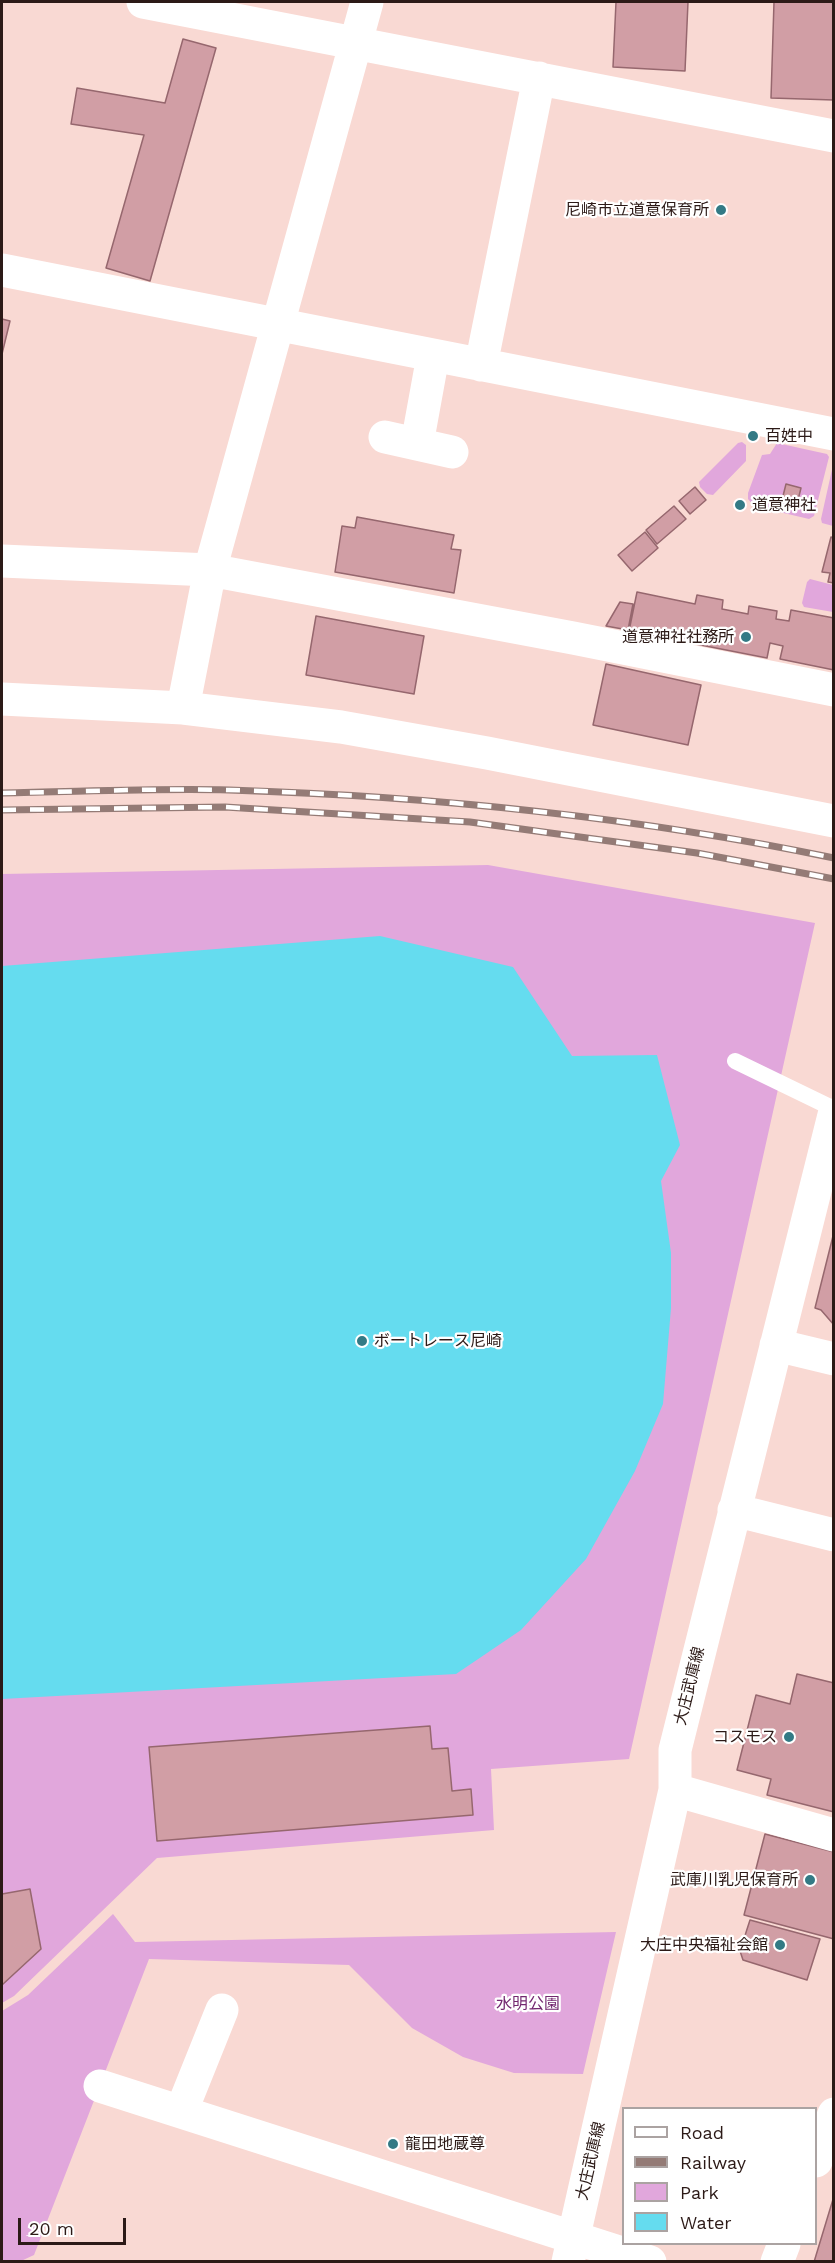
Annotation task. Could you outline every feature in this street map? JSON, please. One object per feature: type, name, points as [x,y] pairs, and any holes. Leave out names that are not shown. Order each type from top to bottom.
[{"type":"street","points":[[143,2],[834,136]]},
{"type":"street","points":[[183,708],[210,570],[367,2]]},
{"type":"street","points":[[481,365],[539,78]]},
{"type":"street","points":[[2,270],[834,434]]},
{"type":"street","points":[[417,444],[433,356]]},
{"type":"street","points":[[385,437],[452,452]]},
{"type":"street","points":[[2,561],[210,570],[834,690]]},
{"type":"street","points":[[2,699],[183,708],[341,727],[487,753],[834,821]]},
{"type":"street","name":"大庄武庫線","points":[[571,2250],[675,1790],[675,1750],[834,1115]]},
{"type":"street","points":[[776,1345],[834,1359]]},
{"type":"street","points":[[735,1510],[834,1535]]},
{"type":"street","points":[[675,1790],[834,1835]]},
{"type":"street","points":[[181,2112],[222,2010]]},
{"type":"street","points":[[100,2086],[181,2112],[571,2250],[650,2262]]},
{"type":"street","points":[[817,2158],[833,2115]]},
{"type":"street","points":[[777,2262],[784,2245]]},
{"type":"lane","points":[[735,1061],[834,1109]]},
{"type":"green space","points":[[742,442],[746,445],[746,461],[713,495],[707,494],[700,487],[699,482],[738,443]]},
{"type":"green space","points":[[777,443],[827,454],[829,457],[814,516],[809,519],[754,506],[748,499],[748,493],[762,455],[770,454]]},
{"type":"green space","points":[[833,465],[833,526],[822,523],[821,519]]},
{"type":"green space","points":[[810,579],[833,585],[833,612],[804,607],[802,603],[807,582]]},
{"type":"green space","name":"ボートレース尼崎","points":[[488,865],[815,923],[629,1759],[491,1769],[494,1830],[157,1858],[14,1996],[2,2003],[2,874]]},
{"type":"green space","name":"水明公園","points":[[113,1914],[135,1942],[616,1932],[583,2074],[514,2073],[463,2057],[412,2028],[349,1965],[149,1959],[34,2255],[21,2261],[2,2262],[2,2011],[28,1995]]},
{"type":"water","name":"ボートレース尼崎","points":[[380,936],[513,967],[572,1056],[657,1055],[680,1145],[661,1181],[671,1253],[671,1308],[663,1404],[635,1471],[586,1559],[521,1630],[456,1674],[2,1699],[2,966]]},
{"type":"building","points":[[616,2],[688,2],[685,71],[613,67]]},
{"type":"building","points":[[774,2],[834,2],[834,100],[771,98]]},
{"type":"building","points":[[183,39],[216,48],[150,281],[106,268],[144,135],[71,124],[77,88],[165,103]]},
{"type":"building","points":[[2,319],[10,321],[2,354]]},
{"type":"building","points":[[786,484],[801,488],[797,504],[782,500]]},
{"type":"building","points":[[695,487],[706,500],[690,514],[679,501]]},
{"type":"building","points":[[674,506],[686,519],[657,544],[646,530]]},
{"type":"building","points":[[357,517],[454,535],[451,549],[461,550],[454,593],[335,572],[342,526],[355,528]]},
{"type":"building","points":[[645,532],[658,548],[632,571],[618,555]]},
{"type":"building","points":[[831,537],[834,538],[834,583],[828,582],[830,573],[822,572]]},
{"type":"building","name":"道意神社社務所","points":[[637,592],[695,604],[697,595],[723,600],[722,609],[748,614],[749,606],[777,611],[776,619],[789,621],[791,610],[834,618],[834,670],[780,659],[783,646],[770,643],[767,658],[629,631]]},
{"type":"building","points":[[620,602],[633,604],[628,630],[606,626]]},
{"type":"building","points":[[316,616],[424,636],[414,694],[306,675]]},
{"type":"building","points":[[606,664],[701,685],[688,745],[593,725]]},
{"type":"building","points":[[834,1232],[834,1325],[821,1310],[815,1308]]},
{"type":"building","name":"コスモス","points":[[797,1674],[834,1683],[834,1812],[767,1795],[771,1779],[737,1770],[756,1695],[790,1704]]},
{"type":"building","points":[[430,1726],[432,1749],[448,1748],[452,1791],[471,1789],[473,1815],[157,1841],[149,1747]]},
{"type":"building","points":[[765,1834],[834,1852],[834,1939],[744,1915]]},
{"type":"building","points":[[30,1889],[41,1949],[2,1985],[2,1894]]},
{"type":"building","name":"大庄中央福祉会館","points":[[750,1920],[820,1939],[807,1980],[743,1960],[740,1951]]},
{"type":"building","points":[[834,2196],[834,2262],[814,2262]]},
{"type":"railway","points":[[2,793],[229,790],[381,797],[609,820],[834,858]]},
{"type":"railway","points":[[2,810],[225,807],[470,822],[697,853],[834,879]]},
{"type":"place","name":"尼崎市立道意保育所","points":[[721,210]]},
{"type":"place","name":"百姓中","points":[[753,436]]},
{"type":"place","name":"道意神社","points":[[740,505]]},
{"type":"place","name":"道意神社社務所","points":[[746,637]]},
{"type":"place","name":"ボートレース尼崎","points":[[362,1341]]},
{"type":"place","name":"コスモス","points":[[789,1737]]},
{"type":"place","name":"武庫川乳児保育所","points":[[810,1880]]},
{"type":"place","name":"大庄中央福祉会館","points":[[780,1945]]},
{"type":"place","name":"龍田地蔵尊","points":[[393,2144]]}]
